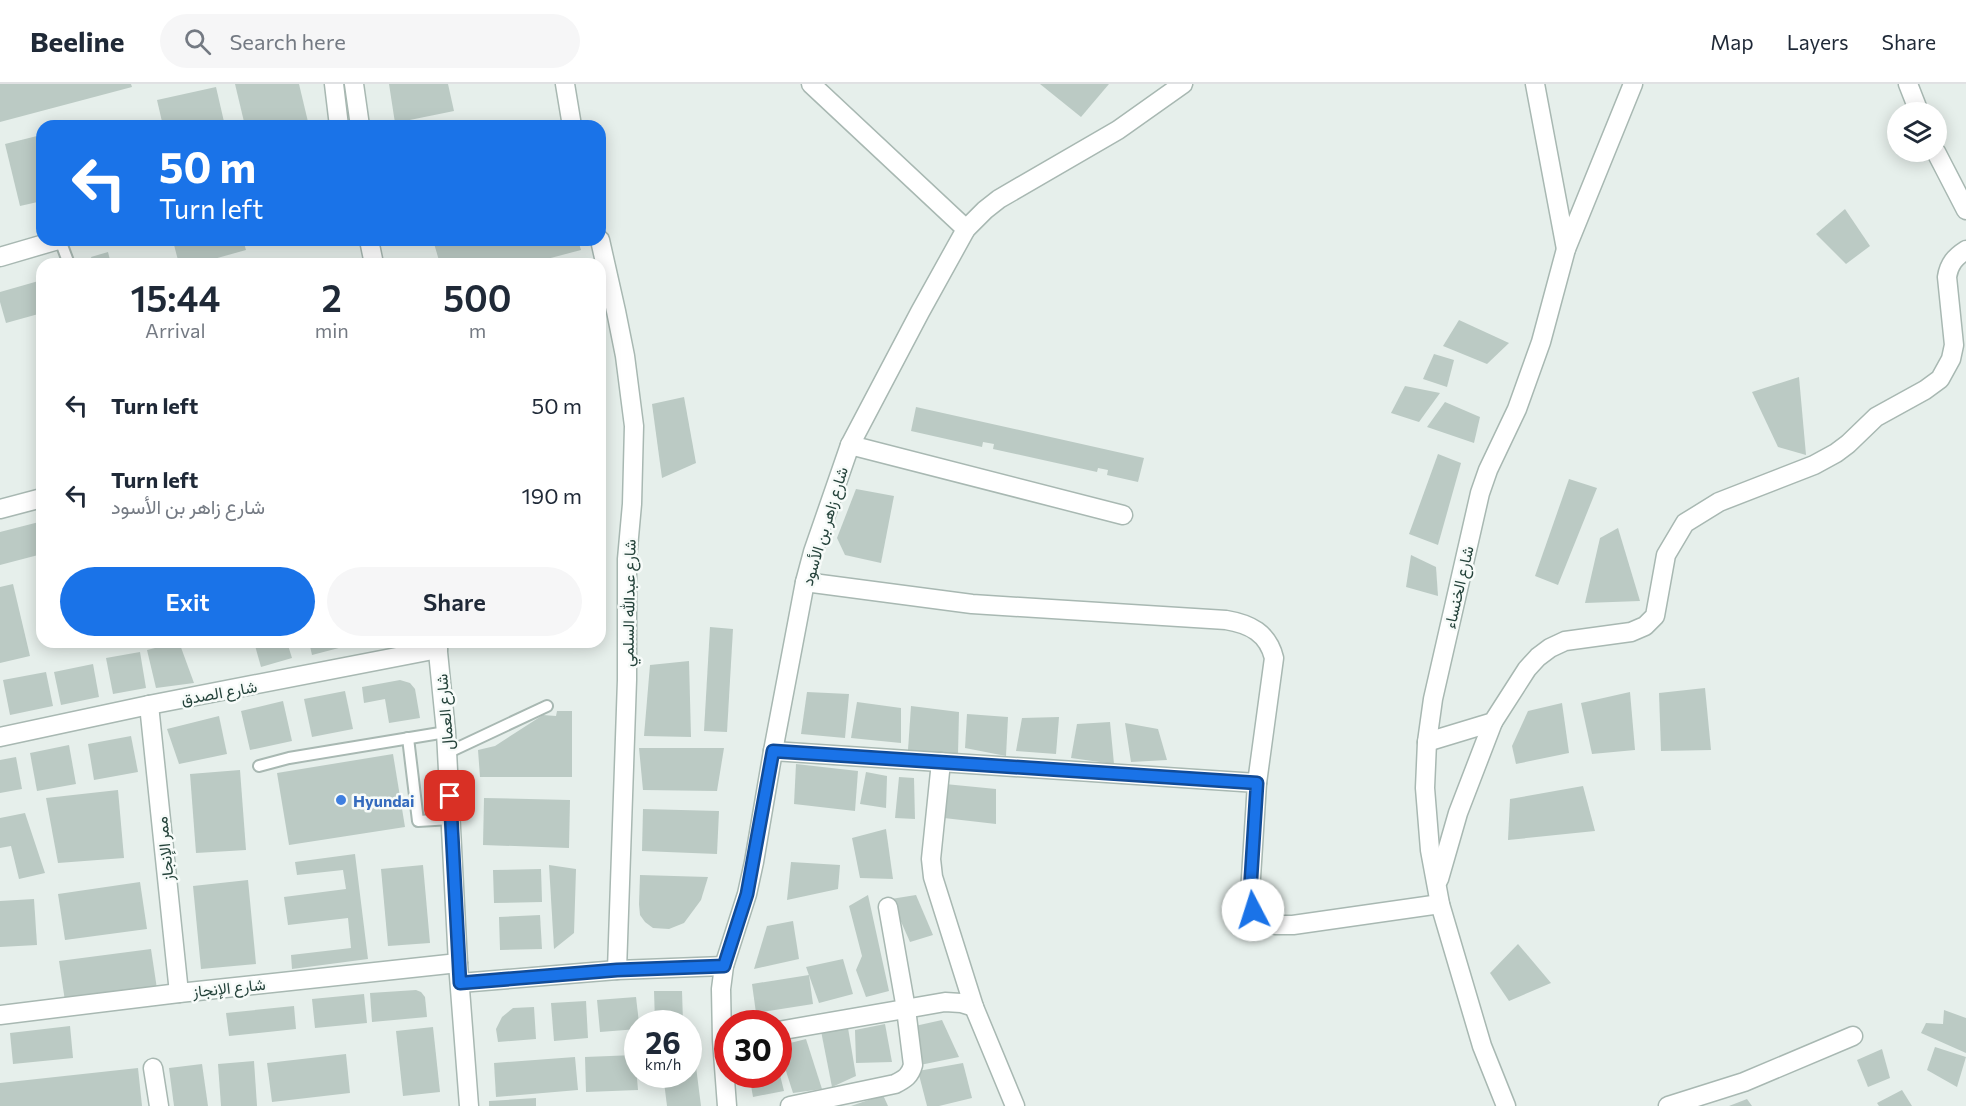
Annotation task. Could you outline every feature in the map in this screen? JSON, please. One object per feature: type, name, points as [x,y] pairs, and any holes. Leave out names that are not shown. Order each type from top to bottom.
[{"type":"street","points":[[334,84],[338,120]]},
{"type":"street","points":[[354,84],[359,120]]},
{"type":"street","points":[[564,84],[571,120]]},
{"type":"street","points":[[811,84],[966,229]]},
{"type":"street","name":"شارع زاهر بن الأسود","points":[[723,1010],[721,989],[724,966],[747,894],[805,582],[825,515],[850,445],[966,229],[999,199],[1118,130],[1182,84]]},
{"type":"street","points":[[1535,84],[1566,249]]},
{"type":"street","name":"شارع الخنساء","points":[[1506,1106],[1482,1046],[1438,896],[1426,816],[1427,742],[1433,699],[1479,493],[1517,409],[1544,331],[1566,249],[1633,84]]},
{"type":"street","points":[[1908,84],[1915,102]]},
{"type":"street","points":[[1941,162],[1966,210]]},
{"type":"street","points":[[0,257],[38,246]]},
{"type":"street","points":[[805,582],[972,604],[1226,620],[1248,625],[1264,636],[1271,646],[1274,658],[1257,783],[1250,893],[1253,910],[1260,919],[1267,923],[1293,925],[1438,896],[1447,847],[1493,722],[1527,669],[1550,648],[1565,641],[1631,632],[1645,626],[1655,616],[1666,555],[1685,523],[1719,502],[1814,465],[1836,453],[1876,417],[1925,390],[1940,379],[1951,359],[1954,345],[1948,270],[1955,258],[1966,250]]},
{"type":"street","name":"شارع عبدالله السلمي","points":[[606,267],[621,333],[633,426],[632,504],[627,559],[627,680],[617,970]]},
{"type":"street","points":[[850,445],[1123,515]]},
{"type":"street","points":[[0,509],[36,500]]},
{"type":"street","name":"شارع الصدق","points":[[0,737],[428,648]]},
{"type":"street","name":"شارع العمال","points":[[438,648],[446,732],[458,963],[469,1106]]},
{"type":"street","name":"ممر الإنجاز","points":[[149,705],[179,993]]},
{"type":"street","points":[[1427,742],[1493,722]]},
{"type":"street","points":[[773,751],[1257,783]]},
{"type":"street","points":[[941,762],[931,859],[933,877],[974,1007],[1015,1106]]},
{"type":"street","points":[[790,1106],[895,1084],[908,1077],[913,1065],[906,1009],[888,907]]},
{"type":"street","name":"شارع الإنجاز","points":[[0,1015],[458,963]]},
{"type":"street","points":[[460,983],[617,970],[724,966]]},
{"type":"street","points":[[792,1028],[945,1002],[974,1007]]},
{"type":"street","points":[[1668,1106],[1744,1082],[1854,1036]]},
{"type":"street","points":[[153,1068],[159,1106]]},
{"type":"street","name":"شارع زاهر بن الأسود","points":[[726,1088],[727,1106]]},
{"type":"lane","points":[[447,753],[548,705]]},
{"type":"lane","points":[[259,766],[289,758],[446,732]]},
{"type":"lane","points":[[408,738],[418,821],[451,819]]},
{"type":"building","points":[[0,84],[131,84],[132,87],[0,122]]},
{"type":"building","points":[[235,84],[299,84],[308,120],[244,120]]},
{"type":"building","points":[[389,84],[448,84],[454,111],[410,120],[395,120]]},
{"type":"building","points":[[1040,84],[1109,84],[1081,117]]},
{"type":"building","points":[[216,87],[224,120],[162,120],[157,100]]},
{"type":"building","points":[[36,136],[36,202],[20,206],[5,144]]},
{"type":"building","points":[[1845,209],[1870,246],[1846,264],[1816,234]]},
{"type":"building","points":[[174,246],[245,246],[246,250],[217,258],[177,258]]},
{"type":"building","points":[[435,246],[580,246],[581,250],[551,258],[438,258]]},
{"type":"building","points":[[108,252],[110,258],[91,258]]},
{"type":"building","points":[[36,282],[36,315],[6,323],[0,302],[0,292]]},
{"type":"building","points":[[1459,320],[1509,343],[1487,364],[1443,346]]},
{"type":"building","points":[[1434,354],[1454,360],[1447,387],[1423,379]]},
{"type":"building","points":[[1799,377],[1806,455],[1778,447],[1752,392]]},
{"type":"building","points":[[1405,386],[1440,393],[1419,422],[1391,413]]},
{"type":"building","points":[[684,397],[696,463],[662,478],[652,404]]},
{"type":"building","points":[[1445,402],[1480,417],[1474,443],[1427,427]]},
{"type":"building","points":[[916,407],[1144,458],[1138,482],[1107,475],[1108,470],[1098,468],[1097,472],[993,449],[994,444],[983,442],[982,447],[911,431]]},
{"type":"building","points":[[1438,454],[1461,463],[1438,545],[1409,534]]},
{"type":"building","points":[[1569,479],[1597,488],[1558,585],[1535,576]]},
{"type":"building","points":[[856,489],[894,496],[881,563],[845,555],[837,538]]},
{"type":"building","points":[[36,523],[36,556],[0,565],[0,532]]},
{"type":"building","points":[[1618,528],[1640,601],[1585,603],[1600,538]]},
{"type":"building","points":[[1411,555],[1436,567],[1438,596],[1406,587]]},
{"type":"building","points":[[13,584],[30,656],[0,663],[0,587]]},
{"type":"building","points":[[710,627],[733,629],[727,732],[704,731]]},
{"type":"building","points":[[181,648],[194,683],[156,688],[147,650]]},
{"type":"building","points":[[256,648],[289,648],[292,658],[261,667]]},
{"type":"building","points":[[310,648],[339,648],[312,655]]},
{"type":"building","points":[[140,652],[146,688],[113,694],[106,658]]},
{"type":"building","points":[[689,661],[691,737],[644,736],[650,665]]},
{"type":"building","points":[[93,664],[99,697],[61,705],[54,672]]},
{"type":"building","points":[[46,672],[53,706],[10,715],[3,680]]},
{"type":"building","points":[[400,680],[410,683],[415,689],[420,718],[389,723],[385,699],[364,703],[362,687]]},
{"type":"building","points":[[1705,688],[1711,750],[1661,751],[1659,693]]},
{"type":"building","points":[[345,691],[353,729],[312,737],[304,699]]},
{"type":"building","points":[[807,692],[849,694],[845,738],[801,734]]},
{"type":"building","points":[[1630,692],[1635,750],[1592,754],[1581,703]]},
{"type":"building","points":[[283,701],[292,741],[250,750],[241,711]]},
{"type":"building","points":[[857,702],[901,708],[901,743],[851,738]]},
{"type":"building","points":[[1562,703],[1569,753],[1516,764],[1512,746],[1528,711]]},
{"type":"building","points":[[911,706],[959,712],[958,754],[908,750]]},
{"type":"building","points":[[557,711],[572,711],[572,777],[480,777],[478,750],[495,746],[543,715],[556,716]]},
{"type":"building","points":[[967,714],[1008,717],[1006,756],[965,748]]},
{"type":"building","points":[[219,716],[227,754],[179,764],[167,729]]},
{"type":"building","points":[[1059,717],[1056,754],[1016,751],[1022,718]]},
{"type":"building","points":[[1110,722],[1114,764],[1071,758],[1077,724]]},
{"type":"building","points":[[1125,723],[1158,729],[1167,760],[1131,762]]},
{"type":"building","points":[[131,736],[138,772],[94,780],[88,744]]},
{"type":"building","points":[[69,745],[76,784],[37,791],[30,753]]},
{"type":"building","points":[[639,748],[724,748],[717,791],[643,790]]},
{"type":"building","name":"Hyundai","points":[[393,754],[405,827],[289,845],[277,773]]},
{"type":"building","points":[[16,757],[22,789],[0,793],[0,760]]},
{"type":"building","points":[[796,764],[858,771],[855,811],[794,804]]},
{"type":"building","points":[[240,770],[246,850],[196,853],[190,774]]},
{"type":"building","points":[[866,772],[887,776],[886,808],[860,804]]},
{"type":"building","points":[[899,777],[914,778],[915,819],[895,818]]},
{"type":"building","points":[[945,784],[996,789],[996,824],[944,818]]},
{"type":"building","points":[[1583,786],[1595,831],[1508,840],[1510,799]]},
{"type":"building","points":[[118,790],[124,858],[58,863],[46,798]]},
{"type":"building","points":[[484,798],[570,800],[569,848],[483,845]]},
{"type":"building","points":[[643,809],[719,811],[717,854],[642,851]]},
{"type":"building","points":[[25,813],[45,873],[19,879],[11,846],[0,848],[0,818]]},
{"type":"building","points":[[886,829],[893,879],[860,878],[852,838]]},
{"type":"building","points":[[355,854],[368,959],[292,969],[291,955],[351,948],[348,918],[288,925],[284,897],[346,889],[343,870],[297,875],[295,862]]},
{"type":"building","points":[[791,862],[840,865],[838,889],[787,900]]},
{"type":"building","points":[[423,865],[430,943],[388,946],[381,869]]},
{"type":"building","points":[[549,865],[576,869],[574,933],[554,949]]},
{"type":"building","points":[[541,869],[542,902],[494,903],[493,870]]},
{"type":"building","points":[[640,875],[708,877],[701,900],[684,923],[669,929],[653,928],[640,915]]},
{"type":"building","points":[[248,880],[256,964],[201,969],[193,886]]},
{"type":"building","points":[[140,882],[147,929],[65,940],[58,894]]},
{"type":"building","points":[[868,895],[889,991],[866,997],[856,970],[862,956],[849,906]]},
{"type":"building","points":[[916,895],[933,935],[910,942],[891,899]]},
{"type":"building","points":[[34,899],[37,945],[0,947],[0,901]]},
{"type":"building","points":[[540,915],[542,949],[500,950],[499,917]]},
{"type":"building","points":[[793,921],[799,959],[754,969],[767,926]]},
{"type":"building","points":[[1518,944],[1551,983],[1509,1001],[1490,973]]},
{"type":"building","points":[[151,949],[157,989],[65,1001],[59,961]]},
{"type":"building","points":[[843,959],[853,994],[819,1003],[806,967]]},
{"type":"building","points":[[809,975],[813,1004],[775,1010],[756,1010],[752,984]]},
{"type":"building","points":[[416,990],[425,997],[427,1017],[372,1022],[370,993]]},
{"type":"building","points":[[654,991],[682,991],[683,1010],[655,1010]]},
{"type":"building","points":[[364,994],[367,1023],[315,1028],[312,999]]},
{"type":"building","points":[[636,997],[638,1010],[624,1010],[624,1030],[600,1032],[597,1000]]},
{"type":"building","points":[[586,1001],[588,1038],[554,1041],[551,1003]]},
{"type":"building","points":[[294,1006],[296,1029],[229,1036],[226,1013]]},
{"type":"building","points":[[534,1007],[536,1039],[498,1042],[496,1029],[502,1017],[513,1008]]},
{"type":"building","points":[[1944,1010],[1966,1018],[1966,1053],[1921,1033],[1926,1023],[1943,1024]]},
{"type":"building","points":[[942,1020],[959,1057],[920,1065],[915,1026]]},
{"type":"building","points":[[885,1024],[892,1062],[856,1063],[855,1030]]},
{"type":"building","points":[[70,1026],[73,1058],[13,1064],[10,1033]]},
{"type":"building","points":[[433,1027],[440,1092],[403,1096],[396,1031]]},
{"type":"building","points":[[848,1028],[856,1076],[832,1087],[821,1031]]},
{"type":"building","points":[[806,1039],[822,1089],[793,1093],[792,1042]]},
{"type":"building","points":[[1935,1047],[1966,1057],[1957,1087],[1927,1070]]},
{"type":"building","points":[[1882,1049],[1890,1078],[1868,1087],[1857,1060]]},
{"type":"building","points":[[346,1054],[350,1093],[272,1102],[267,1063]]},
{"type":"building","points":[[624,1055],[624,1088],[638,1088],[638,1090],[586,1092],[585,1057]]},
{"type":"building","points":[[575,1057],[578,1090],[496,1097],[494,1063]]},
{"type":"building","points":[[254,1061],[257,1106],[221,1106],[218,1064]]},
{"type":"building","points":[[963,1063],[972,1098],[939,1106],[927,1106],[918,1071]]},
{"type":"building","points":[[202,1064],[208,1106],[174,1106],[169,1068]]},
{"type":"building","points":[[138,1068],[142,1106],[0,1106],[0,1083]]},
{"type":"building","points":[[665,1088],[699,1088],[701,1106],[667,1106]]},
{"type":"building","points":[[751,1088],[783,1088],[784,1091],[753,1097]]},
{"type":"building","points":[[1902,1090],[1912,1106],[1879,1106],[1877,1103]]},
{"type":"building","points":[[883,1095],[888,1106],[851,1106]]},
{"type":"building","points":[[536,1098],[536,1106],[489,1106],[489,1101]]},
{"type":"building","points":[[1747,1099],[1752,1106],[1729,1106]]},
{"type":"place","name":"Hyundai","points":[[341,800]]},
{"type":"route","points":[[450,796],[460,983],[617,970],[724,966],[747,894],[773,751],[1257,783],[1250,893],[1253,910]]}]
